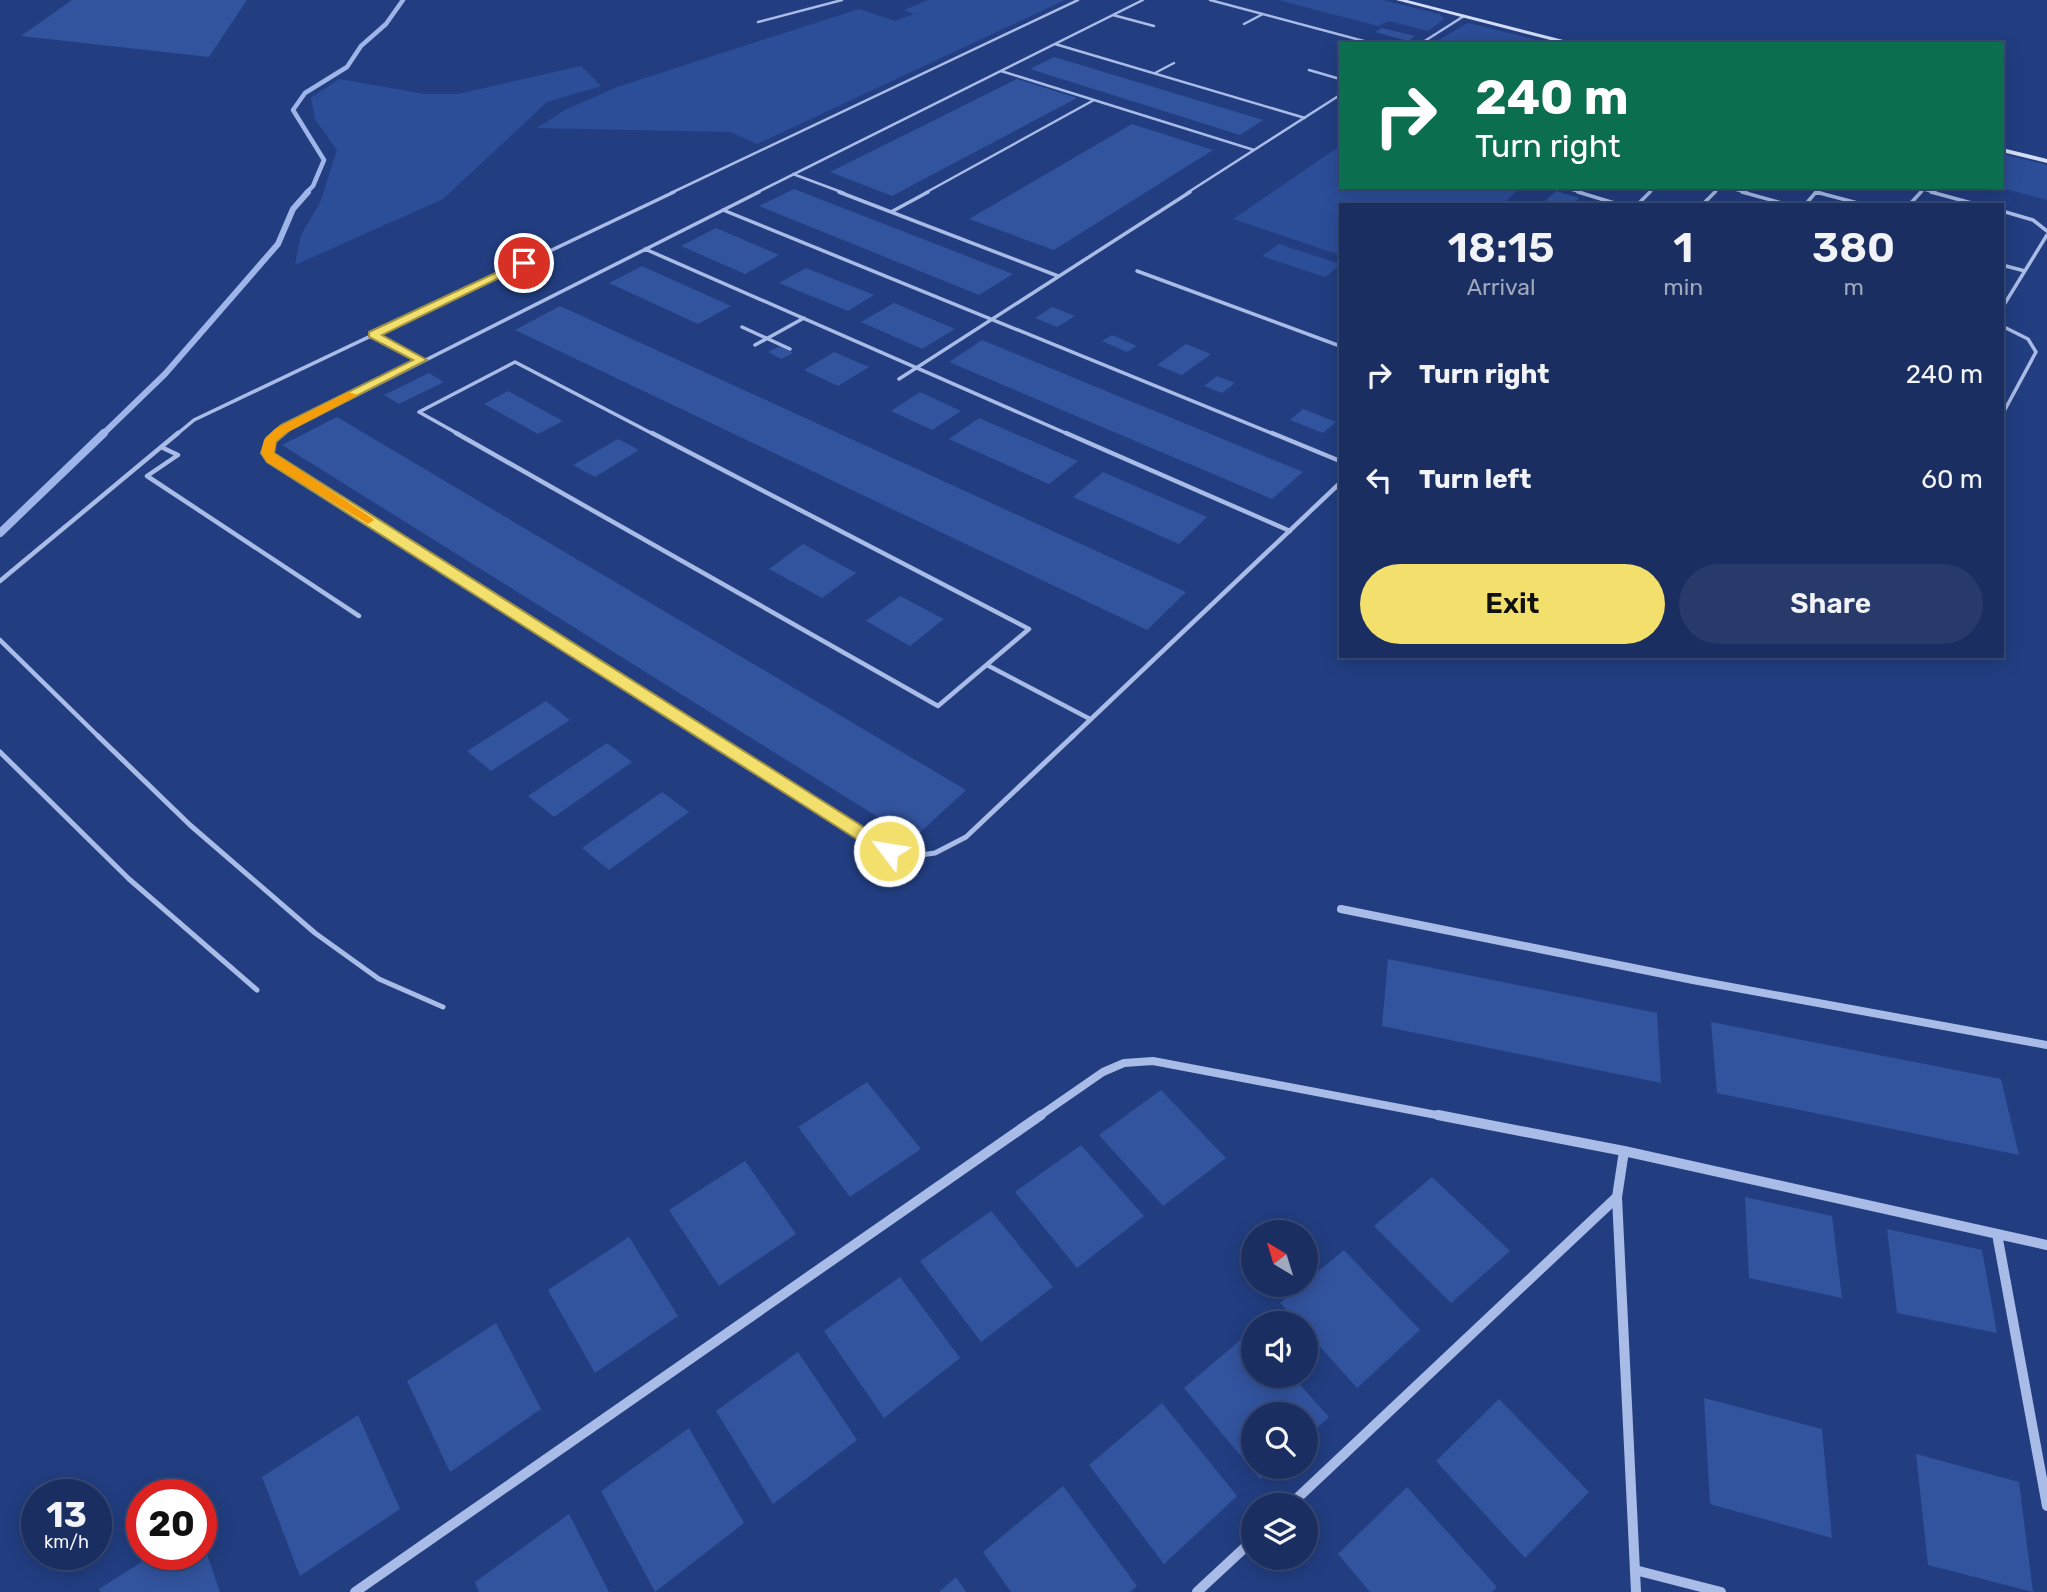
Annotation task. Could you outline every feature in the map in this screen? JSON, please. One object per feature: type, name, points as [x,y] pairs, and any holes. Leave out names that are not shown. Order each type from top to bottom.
[{"type":"main road","points":[[1404,1],[1568,42]]},
{"type":"main road","points":[[2004,150],[2047,161]]},
{"type":"street","points":[[1341,909],[1693,980],[2047,1045]]},
{"type":"street","points":[[355,1592],[1103,1072],[1124,1063],[1153,1061],[1624,1151],[2047,1245]]},
{"type":"street","points":[[1624,1151],[1617,1197],[1636,1592]]},
{"type":"street","points":[[1303,1493],[1617,1197]]},
{"type":"street","points":[[1997,1234],[2047,1506]]},
{"type":"street","points":[[1197,1592],[1241,1550]]},
{"type":"street","points":[[1634,1570],[1721,1592]]},
{"type":"lane","points":[[758,22],[842,0]]},
{"type":"lane","points":[[0,581],[194,420],[1078,0]]},
{"type":"lane","points":[[1143,0],[286,428],[270,440],[267,453],[284,467],[889,851],[911,856],[923,856],[957,843],[1339,485]]},
{"type":"lane","points":[[1210,0],[1368,42]]},
{"type":"lane","points":[[1244,24],[1263,14]]},
{"type":"lane","points":[[1113,15],[1154,26]]},
{"type":"lane","points":[[1423,42],[1464,16]]},
{"type":"lane","points":[[1055,44],[1305,118]]},
{"type":"lane","points":[[1154,73],[1174,63]]},
{"type":"lane","points":[[1309,70],[1339,79]]},
{"type":"lane","points":[[1001,71],[1254,150]]},
{"type":"lane","points":[[899,379],[1339,96]]},
{"type":"lane","points":[[891,212],[1094,100]]},
{"type":"lane","points":[[793,174],[1059,276]]},
{"type":"lane","points":[[1569,189],[1614,203]]},
{"type":"lane","points":[[1582,193],[1586,189]]},
{"type":"lane","points":[[1639,203],[1653,189]]},
{"type":"lane","points":[[1704,203],[1721,189]]},
{"type":"lane","points":[[1730,189],[1782,203]]},
{"type":"lane","points":[[1911,203],[1923,189]]},
{"type":"lane","points":[[1927,189],[1973,203]]},
{"type":"lane","points":[[1807,203],[1816,192],[1857,203]]},
{"type":"lane","points":[[723,210],[1339,461]]},
{"type":"lane","points":[[2004,212],[2033,220],[2047,233],[2004,305]]},
{"type":"lane","points":[[645,249],[1290,531]]},
{"type":"lane","points":[[2004,266],[2025,271]]},
{"type":"lane","points":[[1137,271],[1339,346]]},
{"type":"lane","points":[[755,345],[804,318]]},
{"type":"lane","points":[[742,327],[790,349]]},
{"type":"lane","points":[[2004,327],[2028,340],[2036,352],[2004,410]]},
{"type":"lane","points":[[373,334],[421,360]]},
{"type":"lane","points":[[515,362],[1029,629],[987,665],[938,706],[419,412],[515,362]]},
{"type":"lane","points":[[161,447],[178,456],[147,476],[359,617]]},
{"type":"lane","points":[[0,640],[190,825],[315,933],[379,979],[443,1007]]},
{"type":"lane","points":[[987,665],[1090,719]]},
{"type":"lane","points":[[0,752],[129,878],[257,990]]},
{"type":"shaded area","points":[[928,0],[1065,0],[757,144],[731,132],[537,128],[565,110],[617,87],[859,9],[895,21],[914,14],[904,10]]},
{"type":"shaded area","points":[[1278,0],[1382,0],[1439,14],[1444,19],[1428,31],[1389,21],[1378,26]]},
{"type":"shaded area","points":[[1468,23],[1546,42],[1440,42],[1437,41]]},
{"type":"shaded area","points":[[581,66],[601,86],[547,102],[443,199],[295,265],[301,235],[320,203],[337,150],[315,119],[311,98],[339,79],[424,94],[458,94]]},
{"type":"shaded area","points":[[1339,147],[1339,189],[1520,189],[1503,203],[1339,203],[1339,255],[1233,219]]},
{"type":"shaded area","points":[[2004,154],[2047,165],[2047,200],[2004,189]]},
{"type":"shaded area","points":[[1279,244],[1339,266],[1325,277],[1262,256]]},
{"type":"building","points":[[72,0],[247,0],[209,57],[21,36]]},
{"type":"building","points":[[1382,28],[1415,36],[1408,41],[1375,32]]},
{"type":"building","points":[[1054,57],[1263,120],[1240,135],[1030,69]]},
{"type":"building","points":[[1017,79],[1077,98],[892,196],[830,172]]},
{"type":"building","points":[[1132,124],[1213,150],[1054,250],[969,219]]},
{"type":"building","points":[[794,189],[1013,274],[979,295],[759,206]]},
{"type":"building","points":[[1556,191],[1579,198],[1574,203],[1543,203]]},
{"type":"building","points":[[716,228],[779,255],[745,274],[681,246]]},
{"type":"building","points":[[642,266],[731,306],[698,324],[609,283]]},
{"type":"building","points":[[806,268],[874,295],[848,311],[779,283]]},
{"type":"building","points":[[894,303],[955,329],[922,349],[861,322]]},
{"type":"building","points":[[560,306],[1186,592],[1147,630],[515,330]]},
{"type":"building","points":[[1052,307],[1075,316],[1057,327],[1035,318]]},
{"type":"building","points":[[1112,335],[1137,346],[1127,352],[1102,341]]},
{"type":"building","points":[[982,340],[1303,472],[1272,499],[949,362]]},
{"type":"building","points":[[1186,344],[1211,354],[1182,375],[1157,365]]},
{"type":"building","points":[[780,346],[793,353],[781,359],[768,352]]},
{"type":"building","points":[[834,352],[869,367],[838,386],[804,370]]},
{"type":"building","points":[[429,373],[444,382],[399,404],[384,395]]},
{"type":"building","points":[[1217,376],[1235,383],[1222,393],[1204,386]]},
{"type":"building","points":[[508,391],[563,421],[538,434],[484,404]]},
{"type":"building","points":[[920,392],[961,411],[932,430],[891,411]]},
{"type":"building","points":[[1303,409],[1336,422],[1323,433],[1290,420]]},
{"type":"building","points":[[337,417],[966,790],[913,839],[282,445]]},
{"type":"building","points":[[979,418],[1078,461],[1049,484],[949,439]]},
{"type":"building","points":[[618,439],[639,450],[595,477],[573,465]]},
{"type":"building","points":[[1103,472],[1207,517],[1179,544],[1073,497]]},
{"type":"building","points":[[803,544],[856,573],[822,598],[769,569]]},
{"type":"building","points":[[900,596],[944,619],[910,646],[866,621]]},
{"type":"building","points":[[546,701],[570,720],[491,771],[467,751]]},
{"type":"building","points":[[607,743],[632,762],[554,817],[528,796]]},
{"type":"building","points":[[662,792],[689,812],[609,870],[582,848]]},
{"type":"building","points":[[1388,959],[1657,1013],[1661,1083],[1382,1026]]},
{"type":"building","points":[[1711,1022],[2001,1079],[2019,1155],[1717,1093]]},
{"type":"building","points":[[867,1082],[921,1149],[850,1197],[798,1127]]},
{"type":"building","points":[[1161,1090],[1226,1158],[1163,1206],[1099,1135]]},
{"type":"building","points":[[1081,1145],[1144,1216],[1077,1268],[1015,1192]]},
{"type":"building","points":[[745,1161],[796,1234],[719,1286],[669,1210]]},
{"type":"building","points":[[1432,1177],[1510,1251],[1451,1303],[1374,1226]]},
{"type":"building","points":[[1745,1197],[1832,1216],[1842,1298],[1749,1278]]},
{"type":"building","points":[[991,1211],[1053,1287],[981,1342],[920,1261]]},
{"type":"building","points":[[1887,1229],[1982,1250],[1997,1333],[1897,1313]]},
{"type":"building","points":[[629,1237],[678,1316],[595,1373],[548,1290]]},
{"type":"building","points":[[1344,1250],[1420,1330],[1357,1388],[1318,1344],[1318,1311],[1288,1311],[1280,1303],[1287,1297],[1318,1297],[1318,1272]]},
{"type":"building","points":[[900,1277],[960,1358],[884,1418],[824,1331]]},
{"type":"building","points":[[496,1323],[541,1409],[450,1472],[407,1381]]},
{"type":"building","points":[[1241,1339],[1241,1388],[1303,1388],[1315,1402],[1241,1402],[1241,1456],[1184,1388]]},
{"type":"building","points":[[798,1352],[857,1440],[773,1504],[716,1411]]},
{"type":"building","points":[[1704,1398],[1822,1429],[1832,1538],[1710,1504]]},
{"type":"building","points":[[1499,1399],[1589,1492],[1525,1558],[1436,1461]]},
{"type":"building","points":[[1162,1403],[1237,1496],[1164,1564],[1089,1465]]},
{"type":"building","points":[[1318,1405],[1329,1417],[1318,1427]]},
{"type":"building","points":[[358,1415],[400,1509],[300,1576],[262,1477]]},
{"type":"building","points":[[689,1428],[744,1523],[655,1592],[601,1491]]},
{"type":"building","points":[[1916,1454],[2019,1482],[2033,1592],[1928,1565]]},
{"type":"building","points":[[1063,1486],[1137,1586],[1130,1592],[1011,1592],[983,1552]]},
{"type":"building","points":[[1407,1487],[1497,1587],[1492,1592],[1370,1592],[1338,1554]]},
{"type":"building","points":[[569,1514],[609,1592],[479,1592],[475,1582]]},
{"type":"building","points":[[129,1570],[213,1570],[220,1592],[100,1592],[99,1589]]},
{"type":"building","points":[[956,1577],[966,1592],[939,1592]]},
{"type":"waterway","points":[[306,193],[313,186],[324,160],[293,110],[305,93],[347,67],[361,46],[386,24],[403,0]]},
{"type":"waterway","points":[[102,435],[165,374],[278,244],[293,209],[308,192]]},
{"type":"waterway","points":[[0,533],[104,433]]},
{"type":"slow traffic","points":[[352,395],[279,432],[270,440],[267,453],[272,459],[368,520]]},
{"type":"route","points":[[524,263],[373,334],[421,360],[286,428],[270,440],[267,453],[272,459],[889,851]]}]
